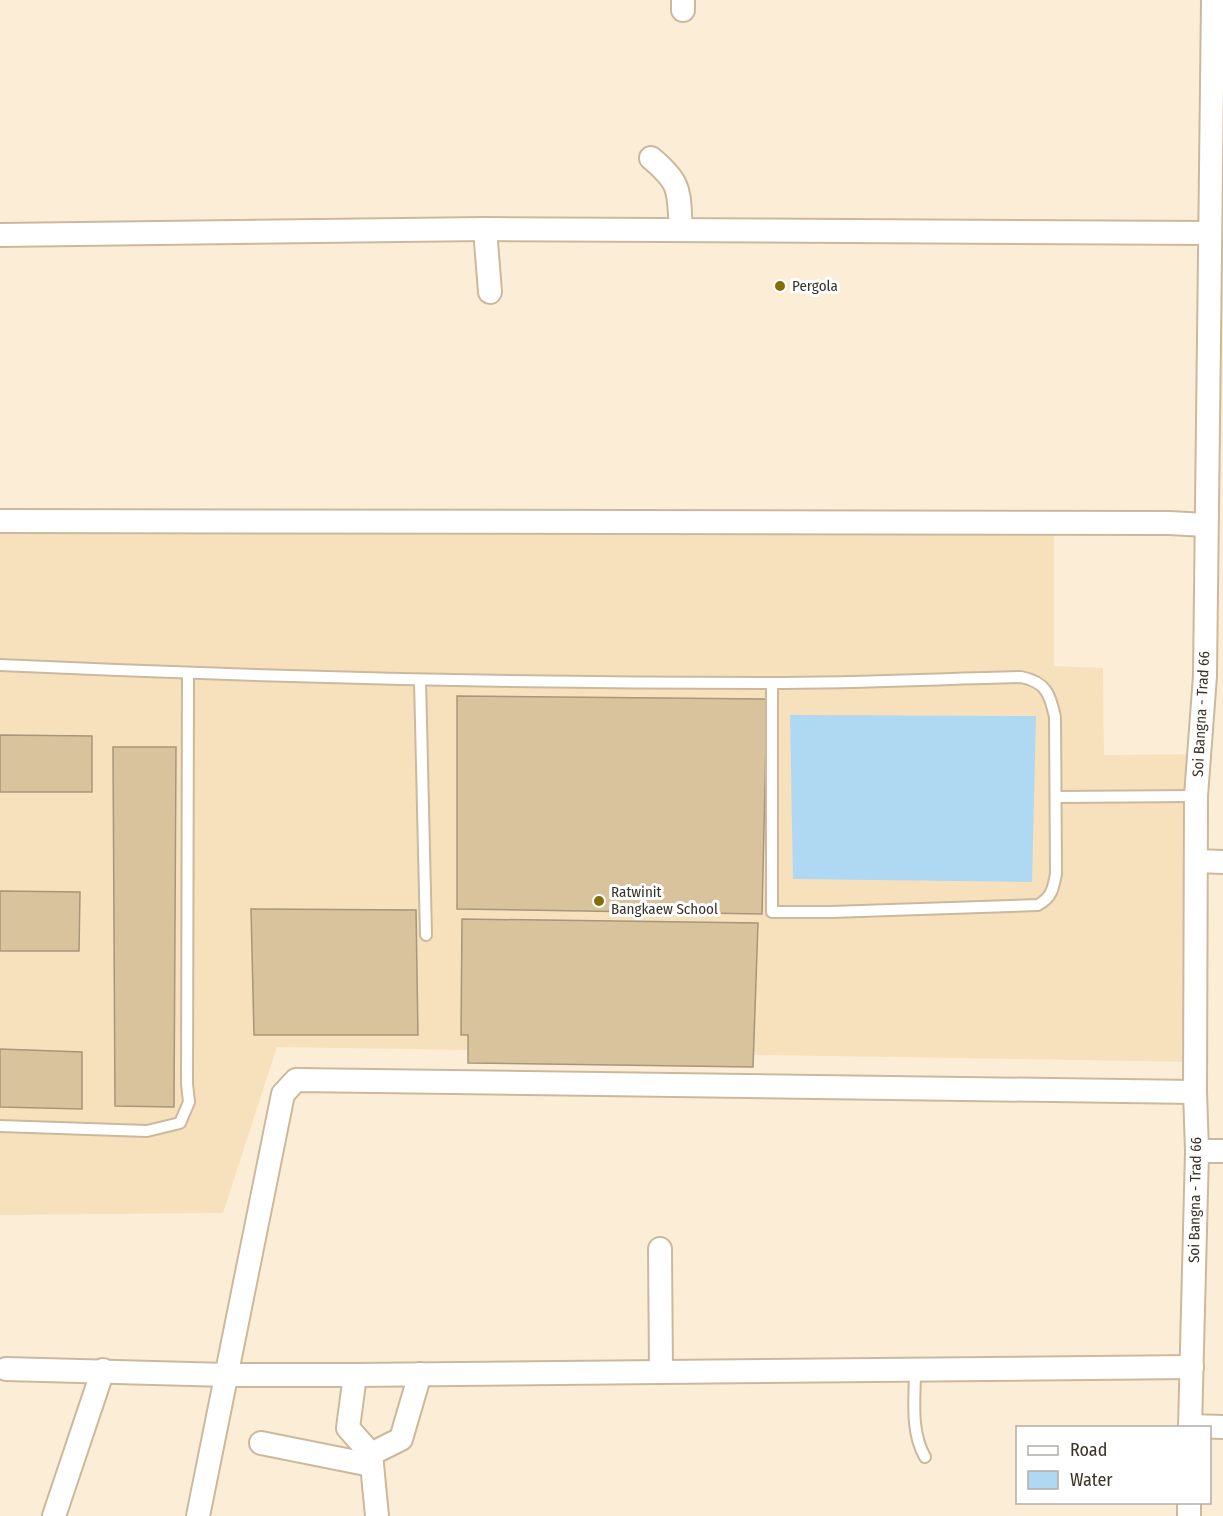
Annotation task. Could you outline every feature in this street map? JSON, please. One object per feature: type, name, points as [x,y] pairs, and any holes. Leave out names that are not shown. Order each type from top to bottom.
[{"type":"street","name":"Soi Bangna - Trad 66","points":[[1190,1426],[1197,1151],[1195,1092],[1196,796],[1204,676],[1206,525],[1215,356],[1209,233],[1213,0]]},
{"type":"street","points":[[651,158],[666,171],[679,190],[681,230]]},
{"type":"street","points":[[0,235],[485,229],[1209,233]]},
{"type":"street","points":[[485,229],[490,292]]},
{"type":"street","points":[[0,521],[1169,522],[1206,525]]},
{"type":"street","points":[[1196,861],[1223,861]]},
{"type":"street","points":[[198,1516],[283,1094],[296,1080],[1195,1092]]},
{"type":"street","points":[[1197,1151],[1223,1151]]},
{"type":"street","points":[[660,1249],[661,1371]]},
{"type":"street","points":[[6,1369],[226,1375],[355,1375],[1192,1367]]},
{"type":"street","points":[[54,1516],[104,1370]]},
{"type":"street","points":[[261,1443],[371,1460],[401,1439],[420,1374]]},
{"type":"street","points":[[355,1375],[348,1428],[371,1460],[377,1516]]},
{"type":"lane","points":[[0,665],[188,674],[420,680],[772,683],[1021,677],[1035,680],[1051,698],[1055,717],[1056,874],[1053,891],[1048,899],[1038,905],[772,912],[772,683]]},
{"type":"lane","points":[[0,1126],[147,1131],[180,1123],[189,1102],[187,1084],[188,674]]},
{"type":"lane","points":[[420,680],[426,935]]},
{"type":"lane","points":[[1057,797],[1196,796]]},
{"type":"lane","points":[[915,1370],[914,1422],[925,1457]]},
{"type":"shaded area","name":"Ratwinit Bangkaew School","points":[[1054,531],[1054,666],[1103,668],[1104,755],[1199,754],[1196,1062],[277,1047],[223,1213],[0,1215],[0,533]]},
{"type":"water","points":[[790,715],[1036,716],[1032,882],[793,879]]},
{"type":"building","points":[[457,696],[767,699],[762,914],[457,909]]},
{"type":"building","points":[[0,735],[92,736],[92,792],[0,792]]},
{"type":"building","points":[[113,747],[176,747],[174,1107],[115,1106]]},
{"type":"building","points":[[0,891],[80,892],[79,951],[0,951]]},
{"type":"building","points":[[251,909],[416,910],[418,1035],[254,1035]]},
{"type":"building","points":[[462,919],[758,923],[753,1067],[468,1063],[468,1035],[461,1035]]},
{"type":"building","points":[[0,1049],[82,1052],[82,1109],[0,1107]]},
{"type":"place","name":"Pergola","points":[[780,286]]},
{"type":"place","name":"Ratwinit Bangkaew School","points":[[599,901]]}]
